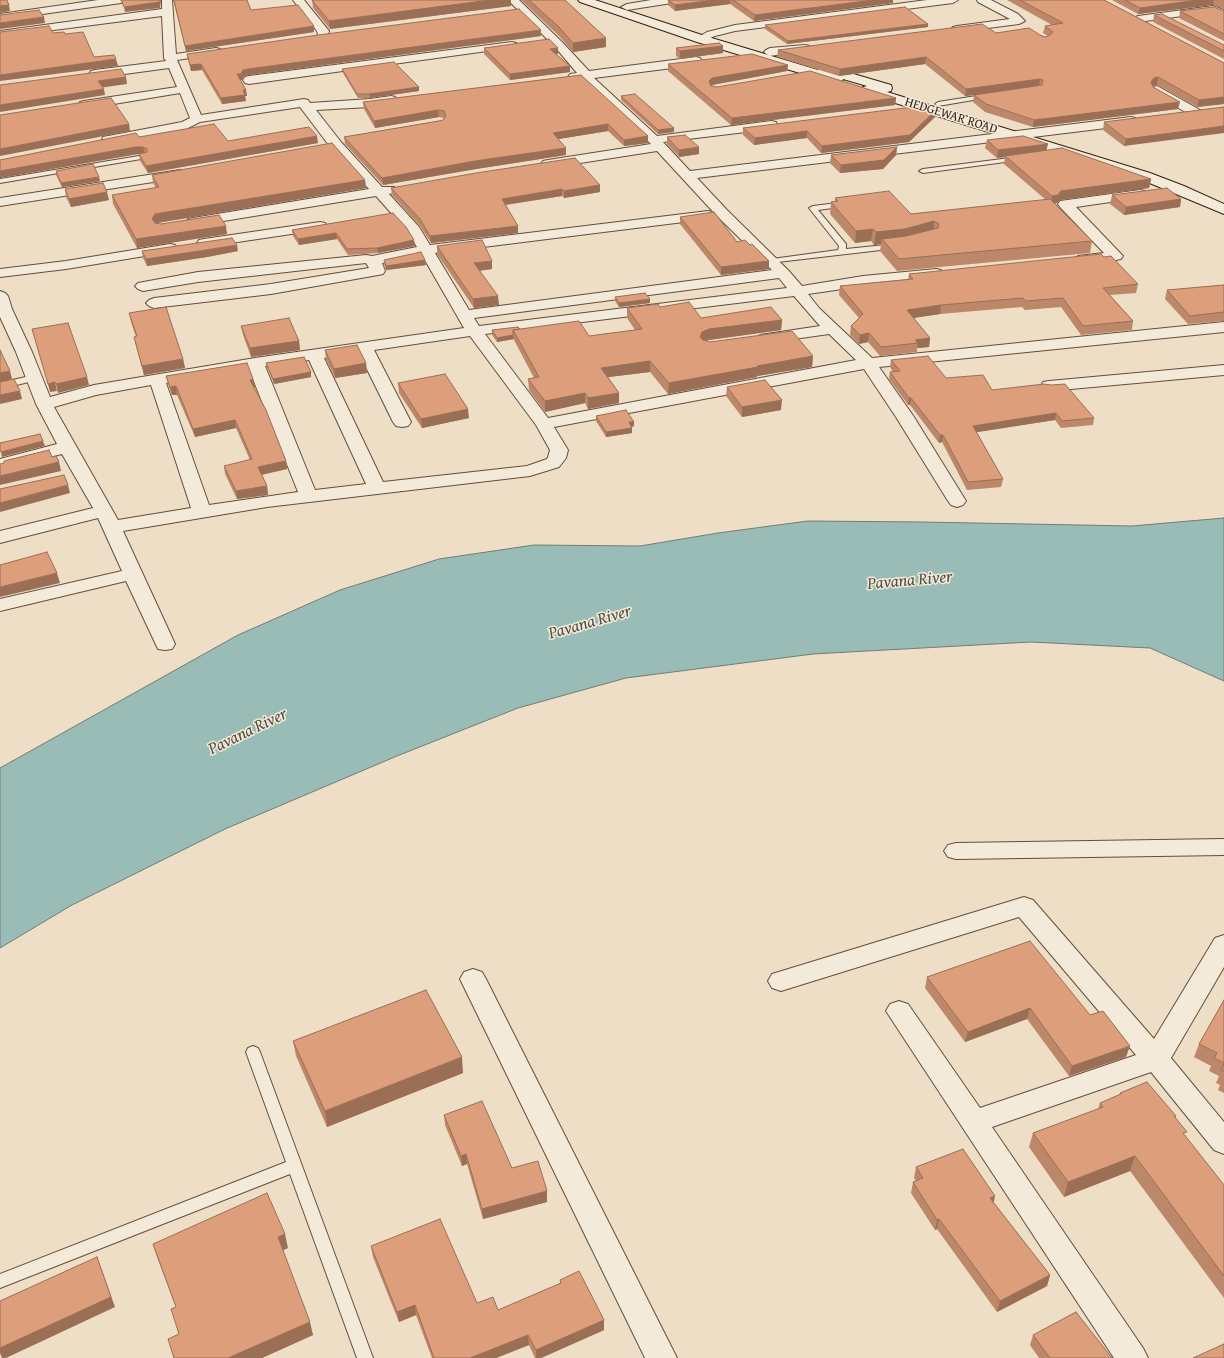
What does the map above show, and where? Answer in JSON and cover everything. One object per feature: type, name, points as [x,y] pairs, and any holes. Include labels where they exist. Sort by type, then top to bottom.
[{"type":"main road","name":"HEDGEWAR ROAD","points":[[584,0],[706,37],[770,52],[1156,170],[1224,198]]},
{"type":"main road","name":"HEDGEWAR ROAD","points":[[607,0],[752,55],[1145,176],[1179,188],[1224,210]]},
{"type":"street","points":[[0,17],[121,0]]},
{"type":"street","points":[[167,0],[172,61],[197,119]]},
{"type":"street","points":[[298,0],[327,35],[312,37]]},
{"type":"street","points":[[627,7],[672,0]]},
{"type":"street","points":[[706,37],[725,30],[751,26],[953,0]]},
{"type":"street","points":[[943,30],[1021,24],[1018,18],[982,0]]},
{"type":"street","points":[[1173,3],[1191,12]]},
{"type":"street","points":[[515,7],[549,43],[657,143],[722,213],[772,261],[814,311],[868,363],[906,416],[957,501]]},
{"type":"street","points":[[1138,19],[1213,9],[1224,14]]},
{"type":"street","points":[[0,34],[135,15],[168,12]]},
{"type":"street","points":[[1126,13],[1151,26]]},
{"type":"street","points":[[1164,16],[1184,26]]},
{"type":"street","points":[[770,52],[817,46]]},
{"type":"street","points":[[249,80],[523,47],[401,69]]},
{"type":"street","points":[[82,75],[172,61],[224,50]]},
{"type":"street","points":[[722,58],[752,55]]},
{"type":"street","points":[[562,78],[706,60]]},
{"type":"street","points":[[789,76],[811,73]]},
{"type":"street","points":[[74,106],[184,89]]},
{"type":"street","points":[[1157,90],[1201,112],[1173,116]]},
{"type":"street","points":[[306,107],[370,103],[401,99]]},
{"type":"street","points":[[0,537],[108,519],[202,512],[267,502],[542,468],[553,463],[557,458],[559,450],[544,424],[474,331],[414,230],[390,214],[378,192],[334,143],[304,103],[197,119],[186,125],[93,144]]},
{"type":"street","points":[[891,111],[922,107]]},
{"type":"street","points":[[687,175],[1141,119]]},
{"type":"street","points":[[537,165],[657,143],[781,124]]},
{"type":"street","points":[[0,202],[190,172]]},
{"type":"street","points":[[178,225],[401,188]]},
{"type":"street","points":[[1069,261],[1116,256],[1065,204],[1179,188]]},
{"type":"street","points":[[143,286],[198,277],[366,259],[372,260],[426,250],[722,213]]},
{"type":"street","points":[[0,273],[66,265],[187,245],[333,224]]},
{"type":"street","points":[[154,303],[271,289],[378,271],[372,260]]},
{"type":"street","points":[[44,404],[94,390],[255,363],[364,347],[474,331],[798,291],[863,281],[950,272]]},
{"type":"street","points":[[464,315],[783,273]]},
{"type":"street","points":[[1,305],[44,404],[68,447],[74,475],[108,519],[165,644]]},
{"type":"street","points":[[544,424],[868,363],[1224,327]]},
{"type":"street","points":[[747,340],[833,329]]},
{"type":"street","points":[[364,347],[402,422]]},
{"type":"street","points":[[315,355],[377,489]]},
{"type":"street","points":[[255,363],[309,497]]},
{"type":"street","points":[[1049,386],[1224,370]]},
{"type":"street","points":[[157,380],[202,512]]},
{"type":"street","points":[[0,464],[68,447]]},
{"type":"street","points":[[0,606],[132,574]]},
{"type":"street","points":[[956,851],[1224,847]]},
{"type":"street","points":[[781,981],[1024,906],[1156,1059],[1224,1142]]},
{"type":"street","points":[[974,1122],[1156,1059],[1224,945]]},
{"type":"street","points":[[474,979],[661,1358]]},
{"type":"street","points":[[899,1010],[1132,1358]]},
{"type":"lane","points":[[938,104],[996,95]]},
{"type":"lane","points":[[1047,155],[1071,152]]},
{"type":"lane","points":[[0,181],[145,158]]},
{"type":"lane","points":[[923,171],[1024,158]]},
{"type":"lane","points":[[842,252],[843,246],[813,208],[851,204]]},
{"type":"lane","points":[[772,261],[904,245]]},
{"type":"lane","points":[[0,386],[34,378]]},
{"type":"lane","points":[[253,1052],[295,1165],[362,1357]]},
{"type":"lane","points":[[0,1281],[295,1165]]},
{"type":"water","name":"Pavana River","points":[[1224,518],[1224,681],[1150,648],[1031,642],[813,654],[626,678],[518,708],[397,756],[225,829],[72,905],[0,948],[0,768],[238,635],[340,590],[439,559],[534,545],[640,546],[718,533],[808,521],[1132,526]]},
{"type":"building","points":[[0,0],[7,0],[9,5],[0,6]]},
{"type":"building","points":[[121,0],[160,0],[160,2],[124,7]]},
{"type":"building","points":[[174,0],[247,0],[251,10],[298,5],[314,26],[185,46]]},
{"type":"building","points":[[312,0],[490,0],[329,21]]},
{"type":"building","points":[[529,0],[565,0],[606,38],[573,43],[559,27]]},
{"type":"building","points":[[668,0],[715,0],[675,5]]},
{"type":"building","points":[[733,0],[874,0],[755,15]]},
{"type":"building","points":[[1020,0],[1104,0],[1224,63],[1224,97],[1199,100],[1158,77],[1154,78],[1151,82],[1153,87],[1180,102],[1034,120],[986,104],[974,95],[1042,85],[1043,80],[1040,79],[966,89],[926,57],[840,69],[778,50],[982,24],[996,33],[1029,28],[1045,37],[1053,32],[1045,26],[1063,23]]},
{"type":"building","points":[[1125,0],[1198,0],[1140,8]]},
{"type":"building","points":[[905,7],[928,24],[788,41],[765,25]]},
{"type":"building","points":[[1213,7],[1224,11],[1224,34],[1180,11]]},
{"type":"building","points":[[519,9],[541,30],[243,70],[241,74],[237,74],[246,90],[243,90],[245,95],[221,98],[201,64],[190,65],[187,54],[318,35]]},
{"type":"building","points":[[39,10],[44,17],[0,23],[0,15]]},
{"type":"building","points":[[1162,14],[1224,45],[1224,51],[1154,15]]},
{"type":"building","points":[[49,26],[53,33],[64,32],[65,34],[83,32],[94,57],[114,55],[116,59],[0,75],[0,32]]},
{"type":"building","points":[[549,39],[558,48],[550,49],[570,66],[510,74],[484,48]]},
{"type":"building","points":[[719,43],[723,46],[680,51],[676,48]]},
{"type":"building","points":[[752,54],[788,65],[712,78],[709,81],[711,86],[717,87],[810,71],[896,98],[732,118],[668,64]]},
{"type":"building","points":[[394,62],[419,87],[369,94],[357,94],[342,69]]},
{"type":"building","points":[[121,69],[126,77],[98,81],[104,89],[0,105],[0,85]]},
{"type":"building","points":[[581,75],[648,136],[624,140],[608,124],[553,133],[566,148],[475,161],[382,178],[344,137],[439,121],[443,120],[446,116],[444,111],[438,110],[374,121],[363,102]]},
{"type":"building","points":[[635,94],[674,128],[658,130],[621,96]]},
{"type":"building","points":[[111,98],[129,124],[0,149],[0,115]]},
{"type":"building","points":[[921,106],[936,110],[910,135],[822,146],[807,131],[755,138],[743,128]]},
{"type":"building","points":[[1224,107],[1224,126],[1126,139],[1104,122]]},
{"type":"building","points":[[214,124],[228,141],[309,127],[317,136],[146,166],[139,154],[147,152],[147,149],[143,147],[136,147],[0,171],[0,160],[136,133],[139,137]]},
{"type":"building","points":[[685,135],[699,147],[679,150],[667,137]]},
{"type":"building","points":[[1023,136],[1048,144],[998,150],[987,140]]},
{"type":"building","points":[[332,143],[365,180],[155,214],[152,219],[155,223],[161,224],[219,215],[226,226],[136,239],[112,195],[159,187],[152,175]]},
{"type":"building","points":[[897,147],[884,160],[841,165],[831,155]]},
{"type":"building","points":[[1062,148],[1151,179],[1061,191],[1058,195],[1052,196],[1005,156]]},
{"type":"building","points":[[575,158],[600,185],[564,191],[562,189],[502,199],[518,226],[430,236],[420,219],[391,188],[476,173]]},
{"type":"building","points":[[93,164],[99,177],[61,183],[56,171]]},
{"type":"building","points":[[103,183],[107,192],[69,199],[65,189]]},
{"type":"building","points":[[1167,188],[1181,199],[1126,207],[1112,195]]},
{"type":"building","points":[[889,191],[911,214],[1050,199],[1092,241],[899,259],[882,239],[906,236],[938,228],[939,224],[934,221],[905,229],[876,232],[873,229],[856,231],[831,202],[838,201],[835,198]]},
{"type":"building","points":[[714,212],[737,242],[745,240],[750,245],[752,244],[769,261],[721,267],[680,217]]},
{"type":"building","points":[[393,213],[406,227],[414,240],[377,248],[347,249],[336,233],[298,239],[292,230]]},
{"type":"building","points":[[232,238],[237,245],[146,259],[142,251]]},
{"type":"building","points":[[482,240],[492,261],[474,263],[498,296],[473,299],[437,246]]},
{"type":"building","points":[[421,252],[425,260],[386,266],[384,260]]},
{"type":"building","points":[[1101,254],[1104,257],[1111,256],[1138,284],[1103,288],[1133,321],[1083,326],[1063,298],[1026,301],[1023,298],[941,305],[907,310],[930,338],[915,340],[918,343],[881,347],[869,333],[860,335],[851,326],[863,314],[840,286],[913,279],[909,274]]},
{"type":"building","points":[[1224,285],[1224,312],[1190,316],[1167,290]]},
{"type":"building","points":[[645,293],[650,299],[619,303],[615,297]]},
{"type":"building","points":[[689,302],[701,318],[771,307],[782,320],[709,329],[702,332],[700,337],[703,340],[710,342],[792,331],[813,356],[669,383],[650,361],[601,368],[619,393],[588,398],[585,393],[545,401],[528,379],[539,377],[513,330],[579,321],[589,336],[642,329],[627,308],[658,304],[660,307]]},
{"type":"building","points":[[166,307],[183,359],[142,366],[134,337],[137,336],[129,313]]},
{"type":"building","points":[[289,318],[299,341],[250,348],[241,326]]},
{"type":"building","points":[[68,323],[87,377],[56,384],[55,382],[48,384],[32,329]]},
{"type":"building","points":[[518,327],[520,329],[513,330],[513,335],[497,338],[492,330]]},
{"type":"building","points":[[357,345],[366,363],[334,369],[325,350]]},
{"type":"building","points":[[0,350],[10,371],[0,373]]},
{"type":"building","points":[[928,356],[946,378],[983,375],[992,390],[1044,384],[1065,384],[1094,418],[1062,421],[1056,413],[973,426],[1003,479],[968,482],[943,435],[940,435],[911,398],[909,398],[890,372],[900,371],[891,360]]},
{"type":"building","points":[[304,357],[311,372],[273,379],[266,363]]},
{"type":"building","points":[[247,363],[253,379],[250,380],[266,410],[286,461],[258,467],[267,486],[236,491],[224,466],[252,459],[235,420],[193,429],[176,386],[170,387],[166,376]]},
{"type":"building","points":[[445,374],[468,409],[421,419],[398,383]]},
{"type":"building","points":[[14,379],[20,391],[0,395],[0,382]]},
{"type":"building","points":[[765,380],[782,400],[742,407],[727,387]]},
{"type":"building","points":[[626,410],[634,422],[629,422],[632,428],[606,432],[596,416]]},
{"type":"building","points":[[40,434],[43,441],[1,452],[0,443]]},
{"type":"building","points":[[49,450],[52,457],[56,456],[59,462],[0,476],[0,464],[4,463],[4,461]]},
{"type":"building","points":[[64,475],[68,485],[0,503],[0,489]]},
{"type":"building","points":[[47,552],[57,573],[0,587],[0,565]]},
{"type":"building","points":[[1030,941],[1090,1015],[1103,1011],[1130,1046],[1072,1066],[1030,1008],[968,1032],[927,977]]},
{"type":"building","points":[[426,990],[462,1057],[325,1111],[293,1041]]},
{"type":"building","points":[[1224,1000],[1224,1063],[1214,1058],[1217,1053],[1199,1044]]},
{"type":"building","points":[[1224,1064],[1224,1071],[1221,1070]]},
{"type":"building","points":[[1147,1082],[1176,1116],[1174,1116],[1187,1132],[1183,1133],[1224,1185],[1224,1276],[1135,1156],[1068,1182],[1033,1133],[1103,1107],[1100,1103]]},
{"type":"building","points":[[482,1101],[512,1168],[538,1161],[547,1191],[482,1209],[466,1154],[461,1156],[444,1115]]},
{"type":"building","points":[[963,1149],[995,1196],[990,1198],[1050,1275],[1000,1301],[939,1219],[937,1220],[913,1182],[923,1178],[916,1167]]},
{"type":"building","points":[[267,1193],[285,1234],[278,1237],[310,1322],[228,1358],[174,1358],[168,1339],[179,1334],[171,1309],[176,1307],[153,1244]]},
{"type":"building","points":[[440,1219],[477,1303],[493,1297],[498,1310],[561,1283],[560,1280],[579,1271],[604,1320],[536,1350],[528,1335],[470,1358],[434,1358],[415,1305],[397,1312],[371,1246]]},
{"type":"building","points":[[97,1257],[111,1297],[0,1348],[0,1301]]},
{"type":"building","points":[[1076,1312],[1112,1358],[1050,1358],[1033,1335]]},
{"type":"building","points":[[1224,1344],[1224,1358],[1193,1358]]}]
